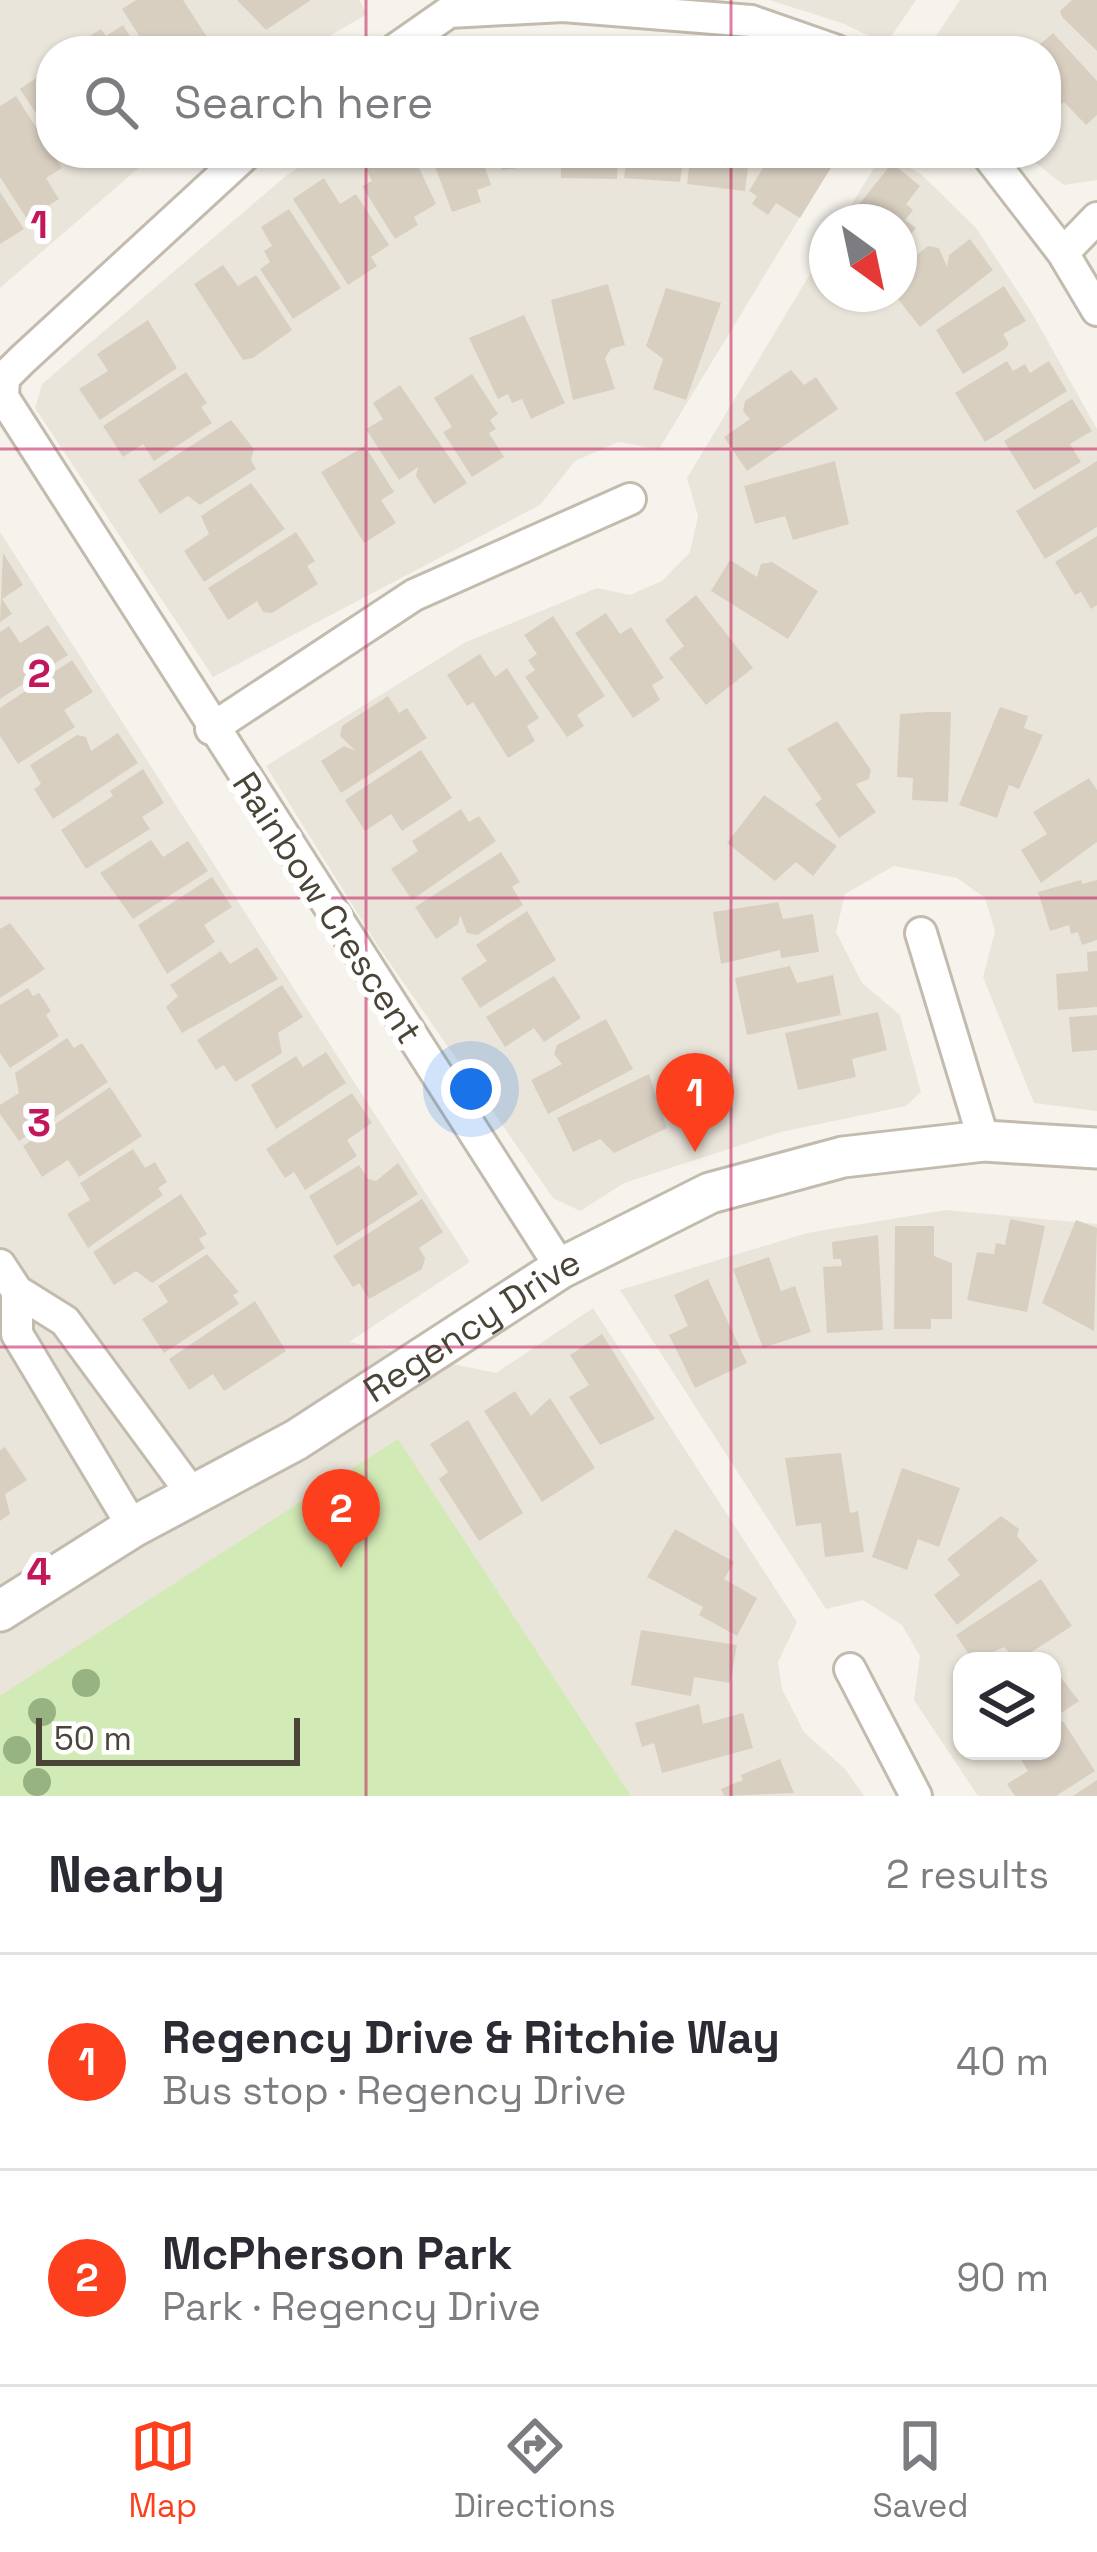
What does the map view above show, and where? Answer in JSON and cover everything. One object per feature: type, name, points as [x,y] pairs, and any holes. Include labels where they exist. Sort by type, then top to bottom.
[{"type":"street","points":[[410,36],[445,6],[563,6],[752,21],[794,36]]},
{"type":"street","name":"Rainbow Crescent","points":[[231,168],[4,378],[11,416],[561,1268]]},
{"type":"street","points":[[998,168],[1063,253],[1097,310]]},
{"type":"street","points":[[1063,253],[1097,218]]},
{"type":"street","points":[[211,729],[414,595],[630,499]]},
{"type":"street","points":[[921,933],[984,1141]]},
{"type":"street","name":"Regency Drive","points":[[0,1611],[134,1527],[296,1440],[561,1268],[710,1193],[843,1157],[984,1141],[1097,1148]]},
{"type":"street","points":[[8,1278],[65,1322],[193,1495]]},
{"type":"street","points":[[8,1278],[17,1334],[134,1527]]},
{"type":"street","points":[[850,1670],[916,1796]]},
{"type":"shaded area","points":[[0,0],[359,0],[367,14],[330,36],[36,36],[36,168],[139,168],[0,288]]},
{"type":"shaded area","points":[[769,0],[916,0],[891,36],[869,36]]},
{"type":"shaded area","points":[[960,0],[1097,0],[1097,180],[1064,185],[1042,168],[1061,168],[1061,36],[936,36]]},
{"type":"shaded area","points":[[298,168],[830,168],[659,449],[618,442],[575,461],[540,505],[213,677],[35,408],[42,384]]},
{"type":"shaded area","points":[[874,168],[910,168],[921,174],[976,228],[1032,313],[1097,429],[1097,1111],[1034,1103],[983,977],[995,931],[985,898],[957,878],[894,866],[845,894],[836,932],[862,983],[900,1015],[921,1092],[906,1106],[781,1132],[624,1183],[580,1211],[553,1198],[378,946],[266,766],[466,642],[597,588],[630,595],[662,581],[690,552],[698,516],[687,478],[809,276],[809,312],[917,312],[917,204],[852,204]]},
{"type":"shaded area","points":[[0,532],[470,1262],[349,1342],[496,1373],[593,1308],[797,1622],[778,1662],[782,1689],[804,1732],[845,1769],[864,1796],[0,1796]]},
{"type":"shaded area","points":[[946,1210],[1097,1224],[1097,1796],[978,1796],[954,1760],[1061,1760],[1061,1652],[953,1652],[953,1758],[914,1700],[920,1656],[902,1625],[863,1600],[826,1609],[620,1290],[807,1233]]},
{"type":"green space","points":[[398,1439],[631,1796],[0,1796],[0,1696]]},
{"type":"building","points":[[136,0],[183,0],[206,36],[139,36],[122,9]]},
{"type":"building","points":[[237,0],[311,0],[266,30]]},
{"type":"building","points":[[1072,0],[1097,0],[1097,51],[1062,17],[1060,11]]},
{"type":"building","points":[[123,25],[130,36],[106,36]]},
{"type":"building","points":[[1061,42],[1097,81],[1097,115],[1086,125],[1064,102],[1061,105]]},
{"type":"building","points":[[36,78],[36,113],[20,89]]},
{"type":"building","points":[[16,96],[36,127],[36,168],[62,168],[46,178],[59,199],[27,219],[0,177],[0,106]]},
{"type":"building","points":[[419,168],[436,204],[414,217],[418,225],[395,239],[362,186],[372,181],[366,170]]},
{"type":"building","points":[[436,168],[485,168],[491,185],[477,190],[481,202],[452,212]]},
{"type":"building","points":[[561,168],[617,168],[617,179],[561,178]]},
{"type":"building","points":[[625,168],[682,168],[680,182],[624,178]]},
{"type":"building","points":[[689,168],[748,168],[745,191],[687,184]]},
{"type":"building","points":[[763,168],[831,168],[800,218],[776,203],[768,215],[752,204],[757,196],[749,191]]},
{"type":"building","points":[[888,168],[898,168],[920,186],[906,204],[859,204]]},
{"type":"building","points":[[324,178],[340,204],[356,194],[389,245],[371,257],[377,266],[348,285],[293,199]]},
{"type":"building","points":[[0,192],[24,229],[0,244]]},
{"type":"building","points":[[289,209],[341,288],[293,319],[260,269],[270,262],[264,251],[272,246],[261,227]]},
{"type":"building","points":[[970,239],[993,270],[920,327],[908,312],[917,312],[917,255],[928,246],[939,248],[947,267],[949,255]]},
{"type":"building","points":[[223,265],[238,286],[256,275],[292,330],[253,358],[243,360],[194,284]]},
{"type":"building","points":[[608,284],[625,345],[611,349],[605,358],[615,389],[573,400],[551,300]]},
{"type":"building","points":[[1004,286],[1026,321],[1003,334],[1009,344],[1005,349],[963,374],[936,330]]},
{"type":"building","points":[[666,288],[721,303],[686,400],[653,389],[663,359],[646,346]]},
{"type":"building","points":[[524,315],[565,403],[531,419],[522,399],[512,403],[508,394],[498,399],[469,338]]},
{"type":"building","points":[[148,320],[177,368],[100,420],[79,389],[108,371],[97,354]]},
{"type":"building","points":[[1007,361],[1013,371],[1025,364],[1030,373],[1049,361],[1067,391],[985,442],[955,393]]},
{"type":"building","points":[[791,370],[804,385],[816,377],[838,409],[747,471],[724,437],[750,419],[743,411],[745,401]]},
{"type":"building","points":[[186,372],[207,403],[201,407],[212,423],[154,461],[143,444],[123,457],[103,426]]},
{"type":"building","points":[[472,374],[498,414],[490,420],[496,429],[489,433],[504,457],[472,477],[443,432],[452,427],[434,398]]},
{"type":"building","points":[[400,385],[467,483],[434,504],[416,476],[418,467],[399,480],[366,429],[383,419],[373,403]]},
{"type":"building","points":[[1072,399],[1092,431],[1070,444],[1081,462],[1034,490],[1004,441]]},
{"type":"building","points":[[231,420],[254,449],[251,460],[256,469],[200,505],[188,496],[160,514],[138,480]]},
{"type":"building","points":[[365,446],[394,492],[381,500],[396,523],[364,543],[321,472]]},
{"type":"building","points":[[835,461],[849,524],[793,540],[785,516],[755,524],[744,486]]},
{"type":"building","points":[[1097,461],[1097,527],[1045,559],[1016,511]]},
{"type":"building","points":[[251,483],[285,529],[204,582],[184,551],[209,534],[201,516]]},
{"type":"building","points":[[296,532],[315,561],[307,566],[318,584],[272,613],[263,612],[257,601],[228,620],[208,588]]},
{"type":"building","points":[[1097,536],[1097,605],[1091,609],[1081,592],[1075,595],[1055,562]]},
{"type":"building","points":[[3,553],[23,585],[2,599],[12,614],[0,622]]},
{"type":"building","points":[[730,560],[757,577],[761,564],[772,562],[818,591],[788,639],[711,591]]},
{"type":"building","points":[[696,595],[753,668],[706,705],[669,658],[684,646],[665,620]]},
{"type":"building","points":[[606,613],[620,634],[631,627],[664,678],[652,685],[660,700],[633,718],[575,633]]},
{"type":"building","points":[[553,616],[605,696],[577,715],[584,726],[567,737],[525,677],[535,670],[528,660],[537,654],[524,635]]},
{"type":"building","points":[[48,625],[68,655],[0,699],[0,632],[9,626],[20,643]]},
{"type":"building","points":[[480,654],[495,677],[507,668],[539,718],[527,726],[535,741],[508,758],[473,702],[467,706],[447,675]]},
{"type":"building","points":[[72,660],[93,692],[64,710],[75,727],[18,764],[0,736],[0,708]]},
{"type":"building","points":[[388,696],[399,713],[407,708],[427,738],[341,793],[321,761],[344,746],[356,751],[340,736],[342,726]]},
{"type":"building","points":[[1000,707],[1028,716],[1024,728],[1043,735],[1019,789],[1009,785],[997,818],[959,805]]},
{"type":"building","points":[[951,712],[948,802],[912,800],[913,778],[897,777],[900,714]]},
{"type":"building","points":[[837,721],[871,770],[869,779],[856,784],[876,812],[839,838],[815,804],[822,799],[787,749]]},
{"type":"building","points":[[118,733],[138,763],[53,819],[34,789],[41,784],[30,765],[77,735],[86,737],[91,751]]},
{"type":"building","points":[[421,750],[452,798],[402,831],[391,814],[365,831],[345,800]]},
{"type":"building","points":[[143,769],[164,803],[142,817],[150,829],[86,869],[61,830],[113,796],[110,791]]},
{"type":"building","points":[[1089,778],[1097,790],[1097,842],[1041,883],[1021,850],[1047,834],[1033,812]]},
{"type":"building","points":[[764,795],[837,846],[813,876],[796,862],[775,881],[727,843]]},
{"type":"building","points":[[461,809],[469,822],[479,816],[496,841],[412,900],[391,869],[418,851],[412,841]]},
{"type":"building","points":[[151,840],[163,857],[188,841],[208,871],[133,919],[100,873]]},
{"type":"building","points":[[501,852],[520,882],[512,887],[523,905],[477,935],[467,933],[460,915],[458,924],[436,939],[415,907]]},
{"type":"building","points":[[212,877],[232,907],[204,925],[215,942],[167,974],[138,925]]},
{"type":"building","points":[[1081,880],[1082,884],[1097,880],[1097,940],[1082,945],[1078,932],[1071,934],[1069,925],[1050,931],[1038,892]]},
{"type":"building","points":[[778,902],[783,919],[813,914],[819,952],[781,958],[780,950],[721,964],[713,912]]},
{"type":"building","points":[[527,911],[556,960],[480,1008],[461,978],[487,961],[476,945]]},
{"type":"building","points":[[10,923],[45,969],[0,998],[0,929]]},
{"type":"building","points":[[257,947],[278,979],[182,1033],[166,1007],[178,996],[170,985],[221,951],[230,964]]},
{"type":"building","points":[[1097,951],[1097,1007],[1058,1010],[1056,974],[1088,971],[1087,952]]},
{"type":"building","points":[[790,966],[797,983],[833,975],[841,1015],[747,1035],[735,978]]},
{"type":"building","points":[[554,976],[581,1018],[544,1042],[534,1028],[505,1047],[486,1017]]},
{"type":"building","points":[[282,985],[303,1017],[278,1033],[282,1053],[235,1082],[224,1065],[216,1070],[197,1040]]},
{"type":"building","points":[[28,988],[33,996],[39,993],[51,1011],[46,1015],[59,1036],[10,1068],[0,1053],[0,1005]]},
{"type":"building","points":[[878,1012],[887,1050],[852,1059],[856,1077],[798,1090],[785,1033]]},
{"type":"building","points":[[1097,1015],[1097,1050],[1072,1052],[1069,1017]]},
{"type":"building","points":[[606,1019],[633,1069],[548,1114],[531,1080],[562,1064],[554,1054],[557,1045]]},
{"type":"building","points":[[67,1038],[74,1048],[82,1043],[108,1082],[19,1141],[0,1114],[0,1105],[19,1093],[15,1073]]},
{"type":"building","points":[[326,1052],[346,1083],[276,1129],[251,1085],[296,1056],[303,1067]]},
{"type":"building","points":[[649,1074],[667,1128],[614,1153],[600,1139],[573,1152],[557,1118]]},
{"type":"building","points":[[110,1087],[142,1136],[79,1177],[68,1160],[42,1177],[23,1146]]},
{"type":"building","points":[[352,1093],[372,1123],[347,1140],[357,1156],[305,1190],[294,1172],[285,1178],[266,1149]]},
{"type":"building","points":[[133,1149],[145,1168],[155,1162],[167,1182],[158,1188],[163,1195],[88,1248],[67,1214],[90,1200],[80,1183]]},
{"type":"building","points":[[398,1163],[418,1194],[337,1246],[309,1196],[359,1165],[368,1179],[376,1181]]},
{"type":"building","points":[[181,1194],[207,1234],[199,1239],[205,1248],[152,1283],[136,1271],[114,1285],[93,1252]]},
{"type":"building","points":[[422,1199],[443,1232],[419,1248],[425,1258],[422,1269],[369,1299],[359,1283],[353,1287],[333,1256]]},
{"type":"building","points":[[1010,1219],[1045,1226],[1027,1312],[967,1300],[977,1252],[994,1254],[996,1243],[1005,1245]]},
{"type":"building","points":[[1076,1220],[1097,1228],[1094,1331],[1042,1303]]},
{"type":"building","points":[[895,1226],[934,1226],[934,1256],[952,1263],[952,1319],[931,1319],[931,1329],[894,1329]]},
{"type":"building","points":[[878,1235],[883,1330],[827,1333],[823,1267],[842,1266],[841,1259],[833,1259],[832,1242]]},
{"type":"building","points":[[207,1254],[239,1292],[233,1295],[239,1304],[164,1353],[142,1319],[168,1302],[158,1286]]},
{"type":"building","points":[[769,1257],[781,1291],[795,1286],[811,1332],[763,1348],[733,1269]]},
{"type":"building","points":[[708,1279],[747,1363],[695,1388],[669,1335],[688,1326],[674,1295]]},
{"type":"building","points":[[255,1301],[286,1351],[224,1391],[213,1374],[189,1390],[169,1359]]},
{"type":"building","points":[[602,1334],[655,1419],[600,1445],[569,1397],[589,1385],[570,1355]]},
{"type":"building","points":[[515,1391],[531,1416],[550,1398],[595,1468],[542,1502],[484,1411]]},
{"type":"building","points":[[468,1420],[523,1513],[479,1541],[439,1479],[448,1472],[430,1444]]},
{"type":"building","points":[[5,1447],[27,1480],[5,1494],[10,1514],[0,1521],[0,1450]]},
{"type":"building","points":[[841,1453],[850,1513],[858,1511],[864,1552],[825,1557],[821,1523],[796,1526],[785,1458]]},
{"type":"building","points":[[902,1468],[960,1488],[939,1547],[918,1539],[907,1570],[872,1557]]},
{"type":"building","points":[[1001,1516],[1019,1529],[1017,1536],[1038,1561],[957,1625],[934,1595],[960,1575],[947,1559]]},
{"type":"building","points":[[675,1529],[734,1562],[724,1579],[757,1598],[737,1636],[699,1615],[703,1607],[647,1577]]},
{"type":"building","points":[[1041,1579],[1072,1626],[1031,1652],[1009,1652],[1004,1647],[967,1652],[956,1635]]},
{"type":"building","points":[[641,1630],[737,1645],[730,1683],[694,1677],[691,1696],[631,1685]]},
{"type":"building","points":[[1061,1678],[1079,1701],[1061,1713]]},
{"type":"building","points":[[699,1704],[703,1724],[743,1713],[753,1748],[662,1773],[654,1743],[642,1747],[635,1723]]},
{"type":"building","points":[[1061,1722],[1095,1771],[1056,1796],[1015,1796],[1007,1784],[1028,1771],[1021,1760],[1061,1760]]},
{"type":"building","points":[[780,1759],[794,1793],[724,1796],[721,1789],[743,1780],[741,1775]]},
{"type":"building","points":[[1097,1780],[1097,1796],[1073,1796]]},
{"type":"place","name":"Regency Drive & Ritchie Way","points":[[695,1152]]},
{"type":"place","name":"McPherson Park","points":[[341,1568]]}]
